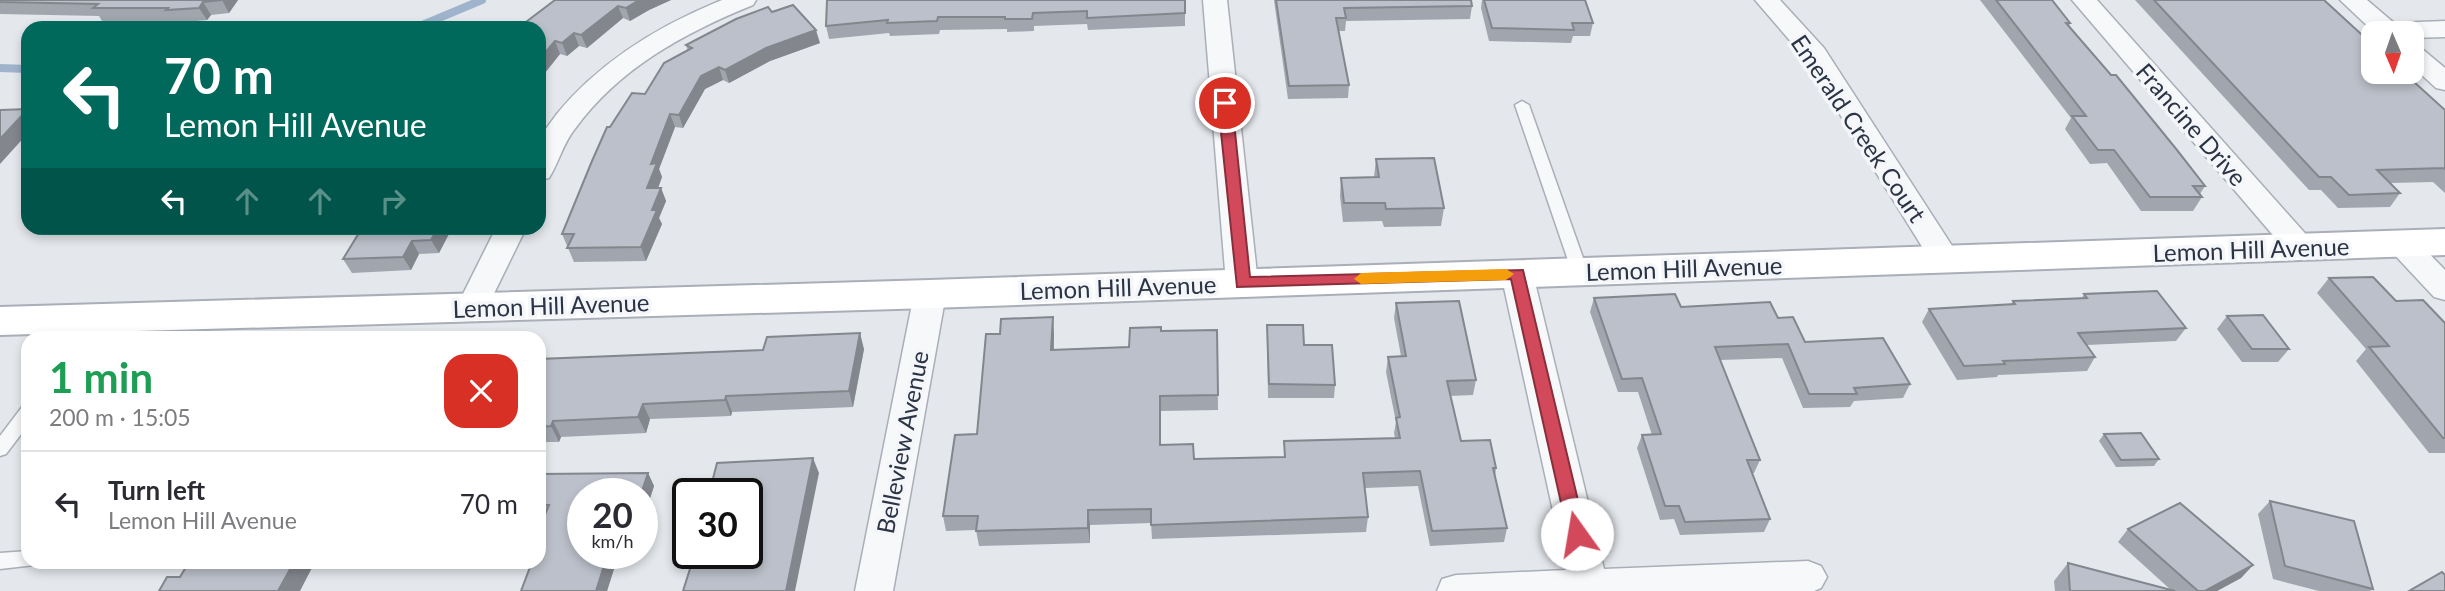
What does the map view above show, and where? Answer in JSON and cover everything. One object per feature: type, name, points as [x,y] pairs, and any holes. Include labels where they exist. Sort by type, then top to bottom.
[{"type":"street","points":[[546,157],[559,130],[578,104],[605,77],[641,50],[673,31],[744,0]]},
{"type":"street","points":[[1215,0],[1242,283]]},
{"type":"street","name":"Emerald Creek Court","points":[[1767,0],[1815,54],[1945,259]]},
{"type":"street","name":"Francine Drive","points":[[2084,0],[2300,247]]},
{"type":"street","points":[[2352,0],[2376,21]]},
{"type":"street","points":[[2424,30],[2445,29]]},
{"type":"street","points":[[2424,64],[2445,82]]},
{"type":"street","points":[[472,308],[508,235]]},
{"type":"street","name":"Lemon Hill Avenue","points":[[0,321],[93,327],[472,308],[2445,242]]},
{"type":"street","points":[[2402,244],[2445,289]]},
{"type":"street","points":[[1517,274],[1589,586]]},
{"type":"street","name":"Belleview Avenue","points":[[874,591],[930,294]]},
{"type":"street","points":[[1456,591],[1808,577]]},
{"type":"lane","points":[[1522,105],[1580,272]]},
{"type":"lane","points":[[0,449],[21,421]]},
{"type":"lane","points":[[0,561],[21,560]]},
{"type":"building","points":[[0,0],[222,0],[203,2],[199,8],[166,10],[168,8],[93,8],[98,4]]},
{"type":"building","points":[[555,0],[639,0],[626,8],[618,6],[581,35],[574,33],[562,43],[555,41],[546,52],[546,21],[527,21]]},
{"type":"building","points":[[827,0],[1185,0],[1185,13],[1087,18],[1087,11],[1033,13],[1032,19],[938,17],[937,21],[887,23],[888,20],[826,26]]},
{"type":"building","points":[[1276,0],[1471,0],[1472,6],[1344,8],[1346,18],[1336,18],[1349,85],[1289,86]]},
{"type":"building","points":[[1484,0],[1585,0],[1593,23],[1572,23],[1574,30],[1492,28]]},
{"type":"building","points":[[1996,0],[2052,0],[2070,23],[2066,23],[2111,75],[2116,75],[2205,186],[2193,186],[2202,197],[2150,197],[2114,150],[2098,150],[2072,116],[2086,116]]},
{"type":"building","points":[[2154,0],[2324,0],[2361,34],[2361,84],[2416,84],[2445,110],[2445,169],[2377,170],[2400,193],[2349,195],[2331,177],[2319,177]]},
{"type":"building","points":[[793,5],[816,30],[766,48],[725,70],[719,67],[701,76],[679,115],[670,114],[651,164],[657,163],[647,188],[661,188],[652,210],[657,210],[641,247],[567,248],[574,234],[562,234],[592,161],[607,127],[610,127],[632,93],[645,94],[664,63],[692,48],[686,45],[736,19],[768,7],[772,12]]},
{"type":"building","points":[[21,109],[21,116],[0,139],[0,110]]},
{"type":"building","points":[[1434,158],[1444,208],[1386,209],[1385,203],[1344,203],[1341,178],[1379,177],[1376,159]]},
{"type":"building","points":[[358,235],[434,235],[431,240],[412,241],[403,257],[343,259]]},
{"type":"building","points":[[2373,277],[2396,301],[2423,300],[2445,323],[2445,438],[2369,347],[2389,346],[2329,278]]},
{"type":"building","points":[[2157,291],[2186,328],[2078,333],[2095,357],[2003,361],[2005,364],[1964,366],[1929,309],[2015,304],[2013,301],[2087,298],[2084,294]]},
{"type":"building","points":[[1675,294],[1681,307],[1770,302],[1778,318],[1793,317],[1805,342],[1883,338],[1910,384],[1854,388],[1857,394],[1809,394],[1788,344],[1715,347],[1760,460],[1747,460],[1770,519],[1685,522],[1679,506],[1665,506],[1642,435],[1661,434],[1642,378],[1622,379],[1594,298]]},
{"type":"building","points":[[1459,301],[1476,380],[1447,381],[1461,441],[1490,440],[1496,468],[1493,468],[1507,528],[1432,531],[1420,471],[1363,473],[1368,517],[1151,525],[1151,509],[1088,510],[1088,528],[976,531],[978,516],[943,516],[955,435],[977,434],[986,334],[1000,334],[1001,319],[1053,317],[1051,350],[1129,347],[1130,328],[1161,327],[1161,331],[1217,330],[1218,395],[1160,396],[1160,445],[1193,444],[1194,459],[1285,457],[1284,441],[1400,438],[1396,418],[1400,417],[1388,357],[1406,356],[1396,303]]},
{"type":"building","points":[[2263,315],[2289,349],[2252,349],[2227,316]]},
{"type":"building","points":[[1267,325],[1303,325],[1304,345],[1332,345],[1335,385],[1269,384]]},
{"type":"building","points":[[860,333],[849,391],[726,396],[725,400],[643,404],[638,417],[553,421],[551,426],[546,426],[546,359],[763,350],[767,337]]},
{"type":"building","points":[[2141,433],[2159,459],[2121,460],[2104,434]]},
{"type":"building","points":[[813,458],[786,591],[683,591],[690,569],[763,569],[763,478],[713,478],[717,463]]},
{"type":"building","points":[[648,473],[646,478],[567,478],[567,569],[603,569],[596,591],[521,591],[529,569],[546,569],[546,512],[549,505],[546,505],[546,474]]},
{"type":"building","points":[[2270,501],[2354,521],[2373,589],[2285,566]]},
{"type":"building","points":[[2180,503],[2253,565],[2205,591],[2198,591],[2128,529]]},
{"type":"building","points":[[2068,563],[2175,591],[2070,591]]},
{"type":"building","points":[[185,569],[290,569],[278,591],[159,591],[167,577],[180,577]]},
{"type":"building","points":[[2442,572],[2445,575],[2445,591],[2409,591]]},
{"type":"waterway","points":[[432,21],[482,0]]},
{"type":"waterway","points":[[0,68],[21,69]]},
{"type":"slow traffic","points":[[1361,279],[1506,274]]},
{"type":"route","points":[[1225,103],[1242,283],[1517,274],[1577,534]]}]
